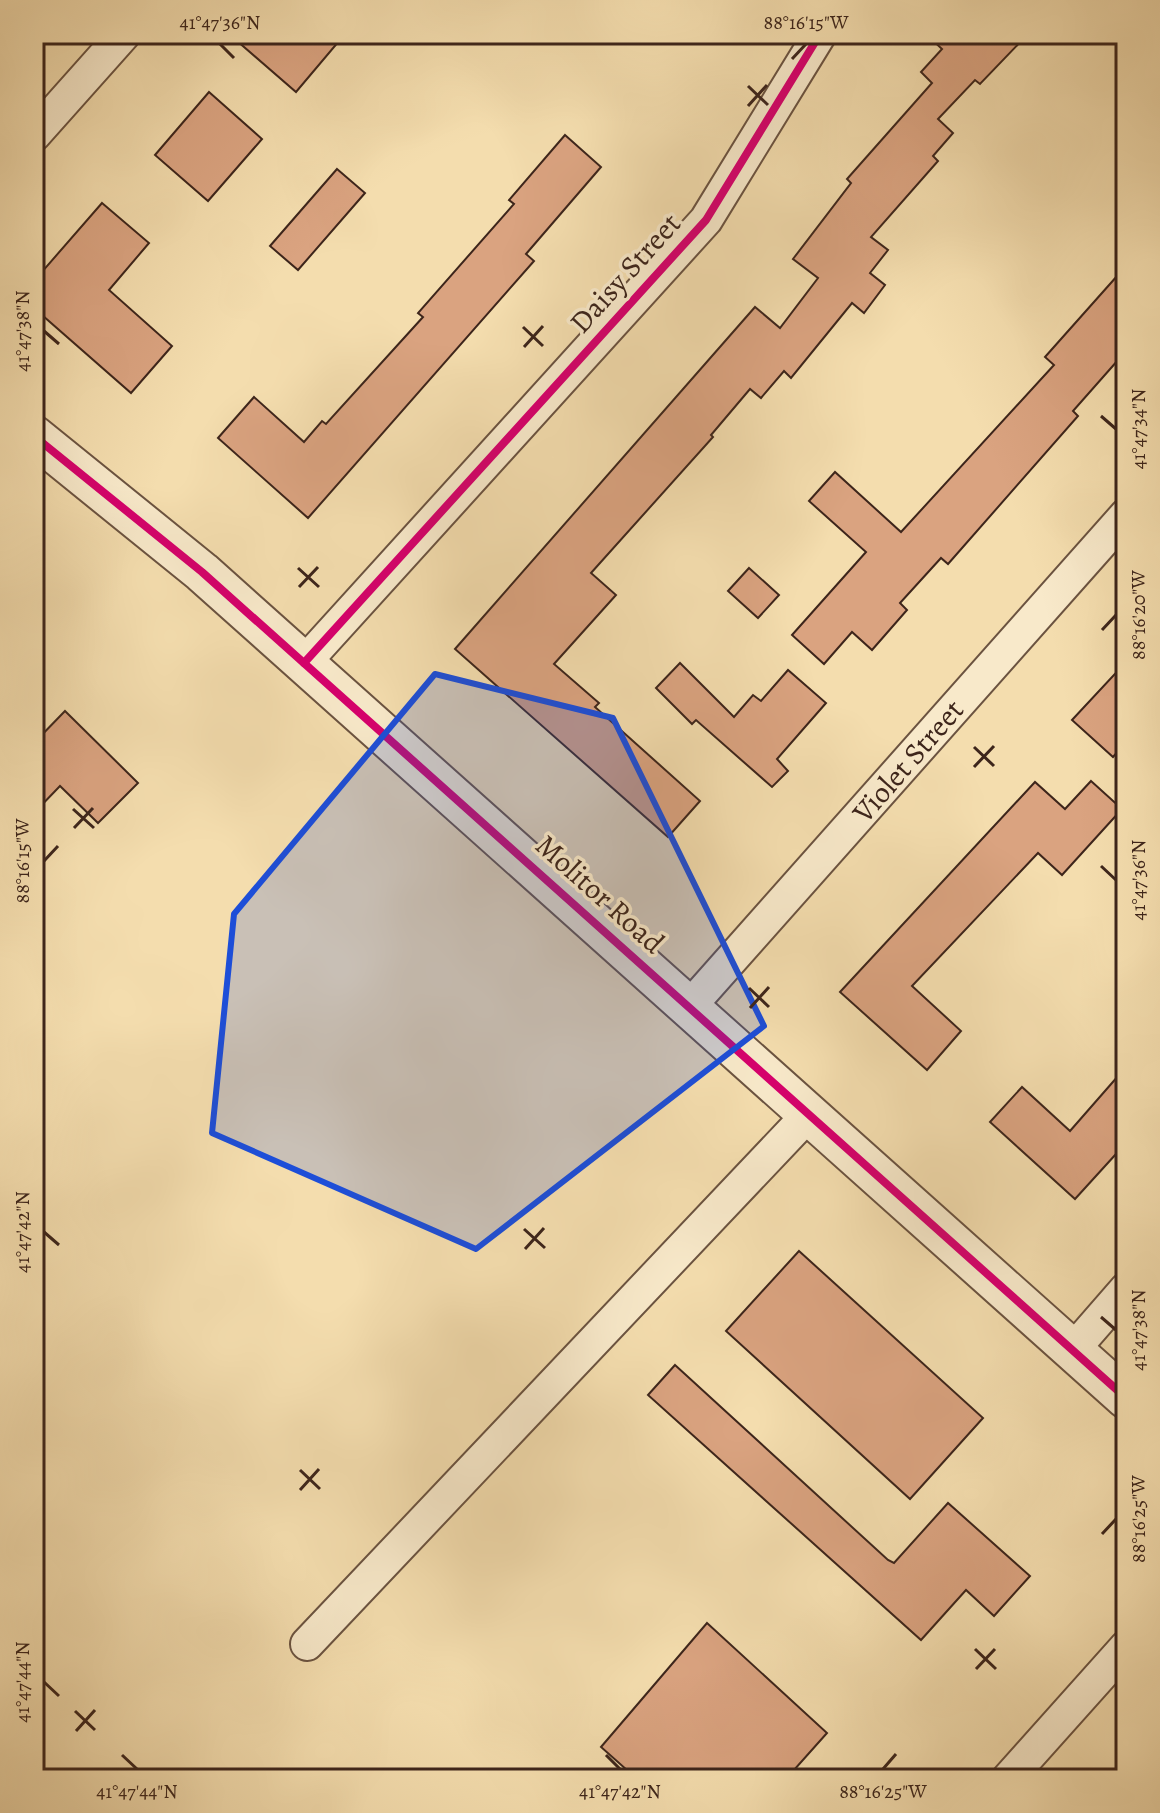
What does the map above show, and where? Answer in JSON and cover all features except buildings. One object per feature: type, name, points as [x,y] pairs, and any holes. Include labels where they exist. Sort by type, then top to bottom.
[{"type":"street","points":[[34,135],[124,34]]},
{"type":"street","name":"Daisy Street","points":[[304,663],[706,220],[820,34]]},
{"type":"street","name":"Molitor Road","points":[[34,436],[202,572],[1126,1398]]},
{"type":"street","name":"Violet Street","points":[[690,1006],[1126,515]]},
{"type":"street","points":[[307,1644],[809,1114]]},
{"type":"street","points":[[1072,1351],[1126,1289]]},
{"type":"street","points":[[1008,1779],[1126,1647]]},
{"type":"highlighted area","points":[[435,674],[613,718],[764,1026],[476,1249],[212,1133],[234,914]]},
{"type":"cycle path","points":[[304,663],[706,220],[820,34]]},
{"type":"cycle path","points":[[34,436],[202,572],[1126,1398]]}]
